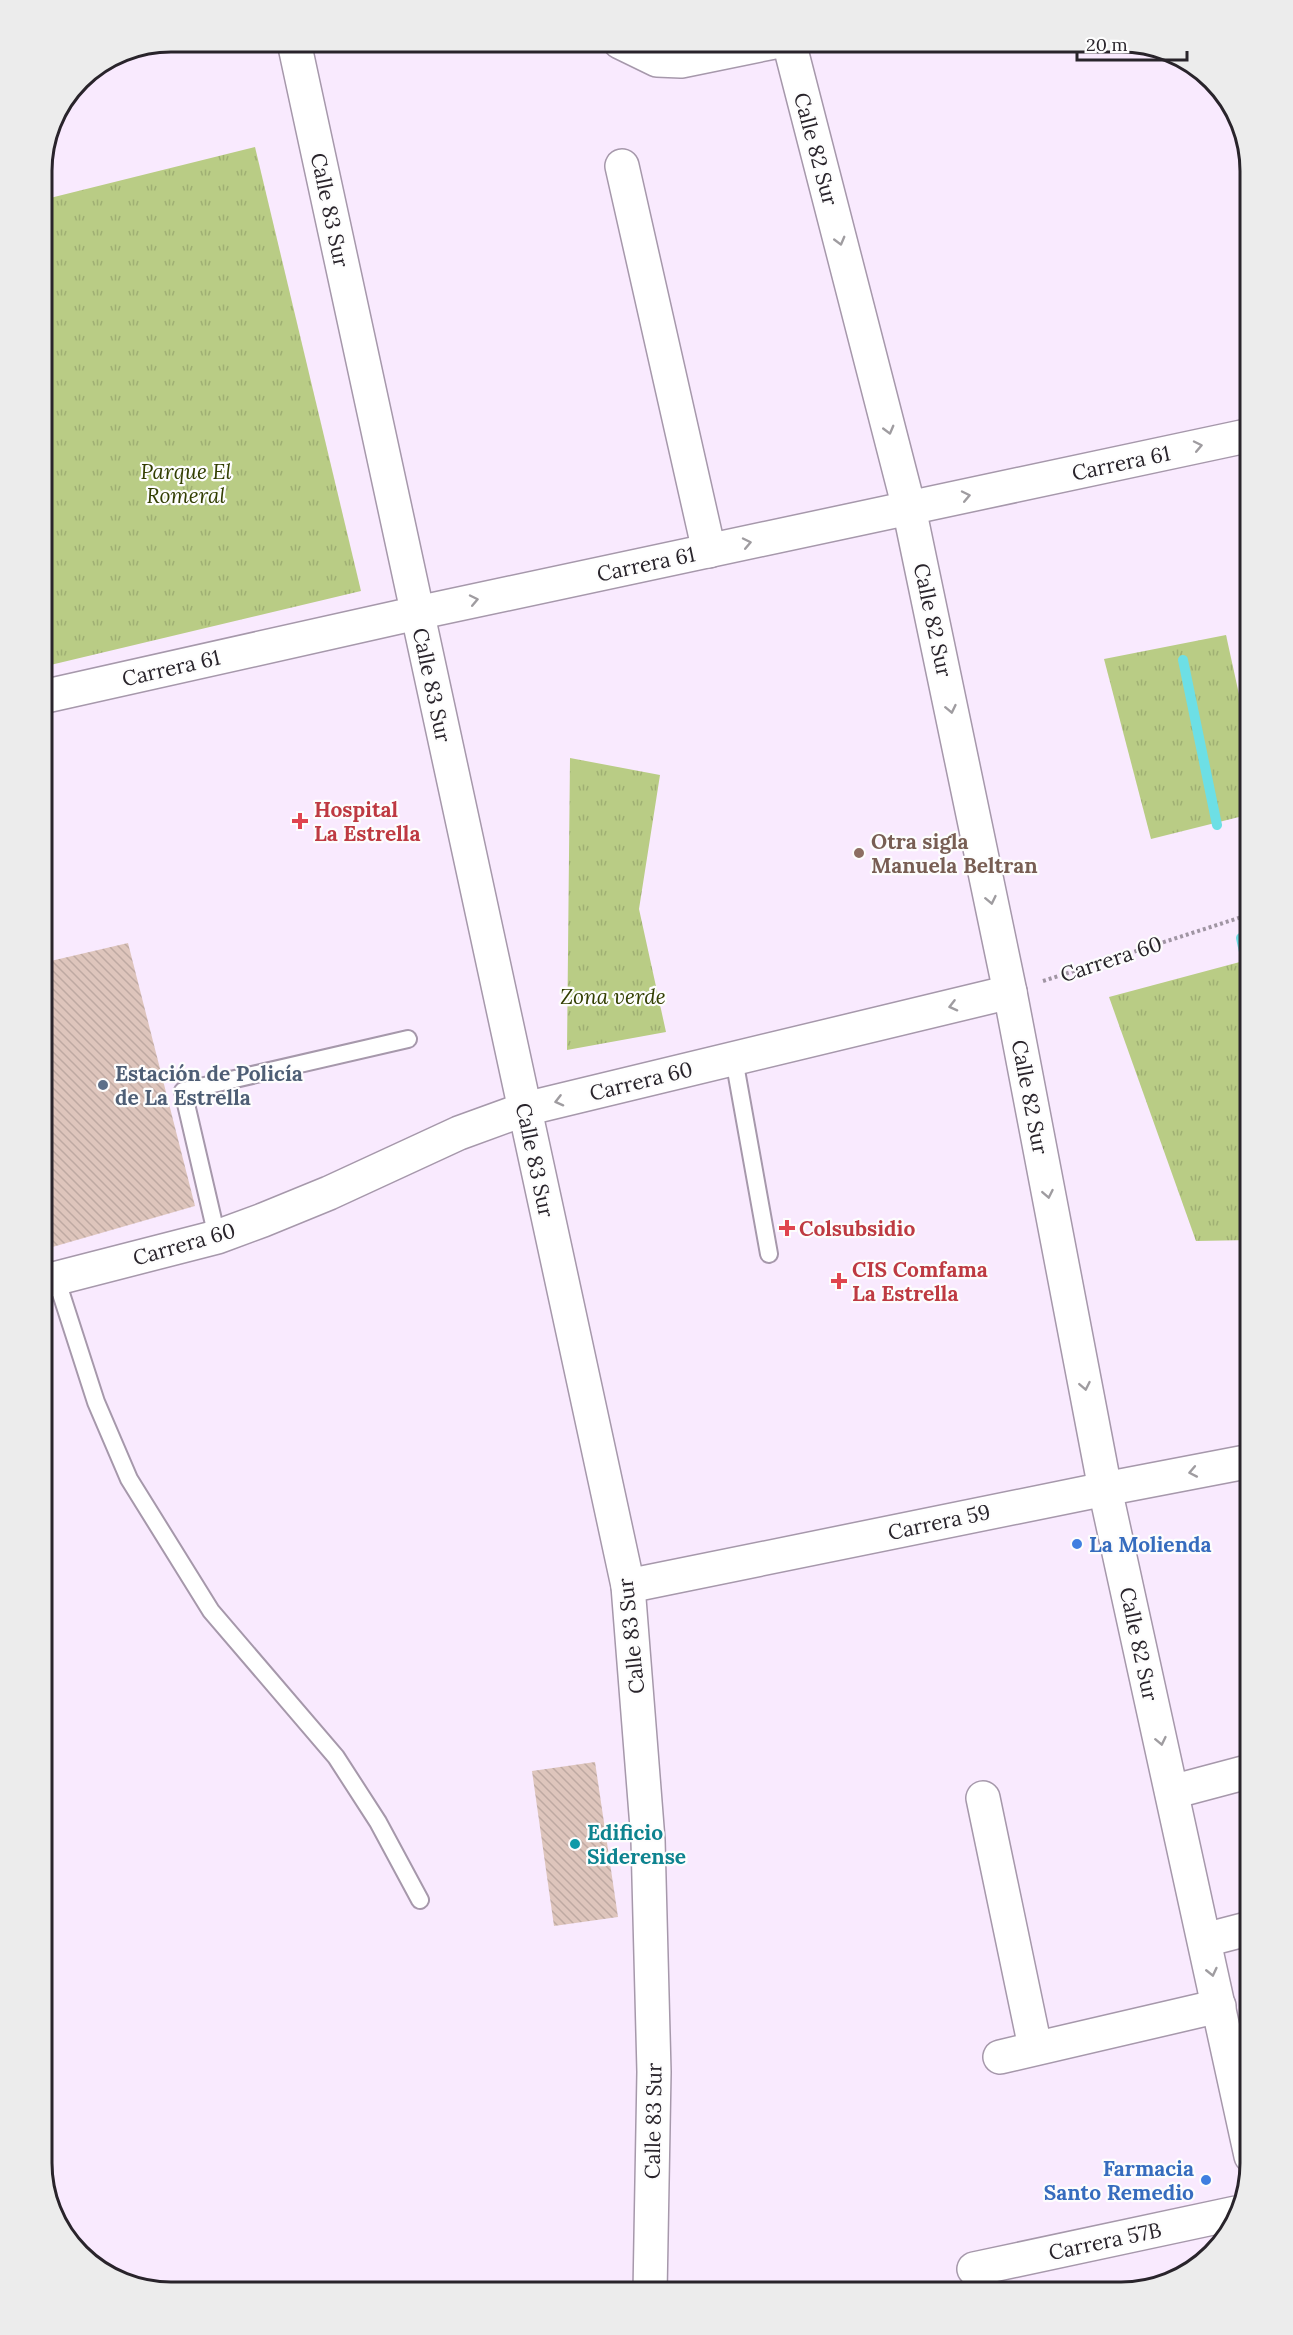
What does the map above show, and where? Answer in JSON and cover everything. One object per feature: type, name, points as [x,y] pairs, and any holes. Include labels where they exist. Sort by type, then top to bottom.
[{"type":"street","name":"Calle 83 Sur","points":[[296,52],[628,1586],[648,1840],[654,2072],[650,2282]]},
{"type":"street","points":[[642,52],[657,60],[681,61],[722,53]]},
{"type":"street","name":"Calle 82 Sur","points":[[792,53],[909,508],[1010,992],[1105,1489],[1240,2103]]},
{"type":"street","points":[[622,166],[709,551]]},
{"type":"street","name":"Carrera 61","points":[[53,695],[417,613],[1240,437]]},
{"type":"street","name":"Carrera 60","points":[[52,1279],[217,1237],[329,1193],[459,1133],[525,1109],[1010,992]]},
{"type":"street","name":"Carrera 59","points":[[628,1586],[1240,1463]]},
{"type":"street","points":[[1172,1792],[1240,1774]]},
{"type":"street","points":[[983,1798],[1035,2047]]},
{"type":"street","points":[[1205,1940],[1240,1931]]},
{"type":"street","points":[[1000,2057],[1035,2047],[1220,2006]]},
{"type":"street","name":"Carrera 57B","points":[[974,2269],[1229,2215]]},
{"type":"lane","points":[[217,1237],[183,1091],[408,1039]]},
{"type":"lane","points":[[734,1059],[769,1254]]},
{"type":"lane","points":[[52,1289],[96,1402],[129,1479],[212,1611],[336,1757],[378,1822],[420,1900]]},
{"type":"path","name":"Carrera 60","points":[[1010,992],[1240,918]]},
{"type":"green space","name":"Parque El Romeral","points":[[255,147],[361,591],[53,664],[53,197]]},
{"type":"green space","points":[[1226,635],[1240,699],[1240,817],[1151,839],[1104,659]]},
{"type":"green space","name":"Zona verde","points":[[570,758],[660,775],[639,909],[666,1032],[567,1050]]},
{"type":"green space","points":[[1240,962],[1240,1240],[1196,1241],[1109,997]]},
{"type":"building","name":"Estación de Policía de La Estrella","points":[[128,943],[195,1206],[52,1247],[53,961]]},
{"type":"building","name":"Edificio Siderense","points":[[595,1762],[618,1917],[554,1926],[532,1771]]},
{"type":"waterway","points":[[1183,660],[1217,825]]},
{"type":"place","name":"Hospital La Estrella","points":[[300,821]]},
{"type":"place","name":"Otra sigla Manuela Beltran","points":[[859,853]]},
{"type":"place","name":"Estación de Policía de La Estrella","points":[[103,1085]]},
{"type":"place","name":"Colsubsidio","points":[[787,1228]]},
{"type":"place","name":"CIS Comfama La Estrella","points":[[839,1281]]},
{"type":"place","name":"La Molienda","points":[[1077,1544]]},
{"type":"place","name":"Edificio Siderense","points":[[575,1844]]},
{"type":"place","name":"Farmacia Santo Remedio","points":[[1206,2180]]}]
